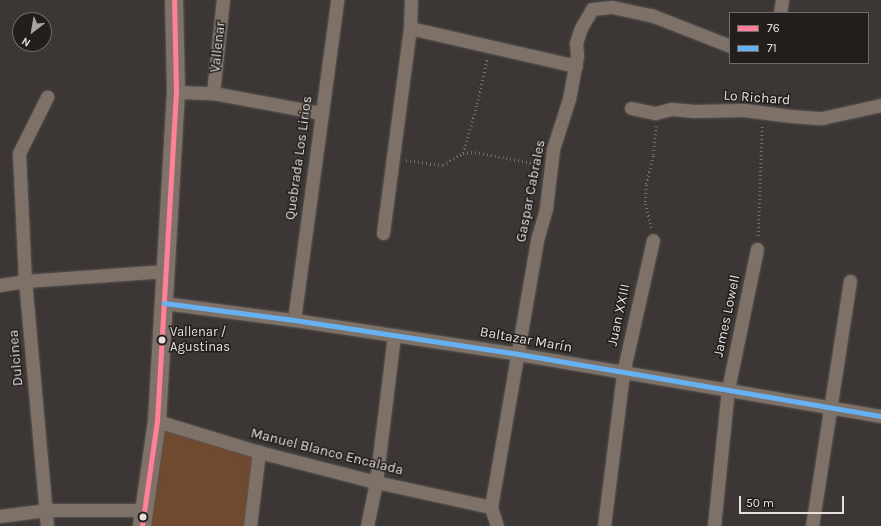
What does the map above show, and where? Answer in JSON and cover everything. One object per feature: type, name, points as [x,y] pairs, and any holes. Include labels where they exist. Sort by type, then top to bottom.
[{"type":"street","points":[[0,516],[46,510],[143,518],[157,421],[166,271],[176,92],[174,0]]},
{"type":"street","name":"Vallenar","points":[[213,93],[223,0]]},
{"type":"street","name":"Quebrada Los Lirios","points":[[294,320],[337,0]]},
{"type":"street","points":[[383,233],[410,28],[411,0]]},
{"type":"street","points":[[780,12],[782,0]]},
{"type":"street","name":"Gaspar Cabrales","points":[[491,507],[537,240],[546,208],[553,149],[569,99],[576,66],[576,43],[581,28],[592,9],[612,7],[651,15],[729,46]]},
{"type":"street","points":[[410,28],[576,66]]},
{"type":"street","points":[[176,92],[213,93],[322,114]]},
{"type":"street","name":"Dulcinea","points":[[46,526],[46,510],[25,281],[19,153],[47,97]]},
{"type":"street","name":"Lo Richard","points":[[631,108],[655,112],[671,109],[694,111],[744,110],[822,118],[881,105]]},
{"type":"street","name":"Juan XXIII","points":[[604,526],[623,373],[653,240]]},
{"type":"street","name":"James Lowell","points":[[714,526],[728,389],[757,249]]},
{"type":"street","points":[[0,285],[25,281],[166,271]]},
{"type":"street","points":[[812,526],[850,281]]},
{"type":"street","name":"Baltazar Marín","points":[[164,303],[294,320],[518,354],[881,416]]},
{"type":"street","points":[[367,526],[376,482],[394,335]]},
{"type":"street","name":"Manuel Blanco Encalada","points":[[157,421],[259,452],[376,482],[491,507]]},
{"type":"street","points":[[250,526],[259,452]]},
{"type":"street","points":[[491,507],[498,526]]},
{"type":"path","points":[[462,153],[477,104],[489,46]]},
{"type":"path","points":[[653,240],[644,202],[656,131],[655,112]]},
{"type":"path","points":[[757,249],[762,113]]},
{"type":"path","points":[[393,159],[443,165],[462,153],[474,152],[550,166]]},
{"type":"shaded area","points":[[157,421],[259,452],[250,526],[142,526]]},
{"type":"transit line","name":"76","points":[[142,526],[157,421],[176,92],[174,0]]},
{"type":"transit line","name":"71","points":[[164,303],[294,320],[518,354],[881,416]]},
{"type":"place","name":"Vallenar / Agustinas","points":[[162,340]]}]
